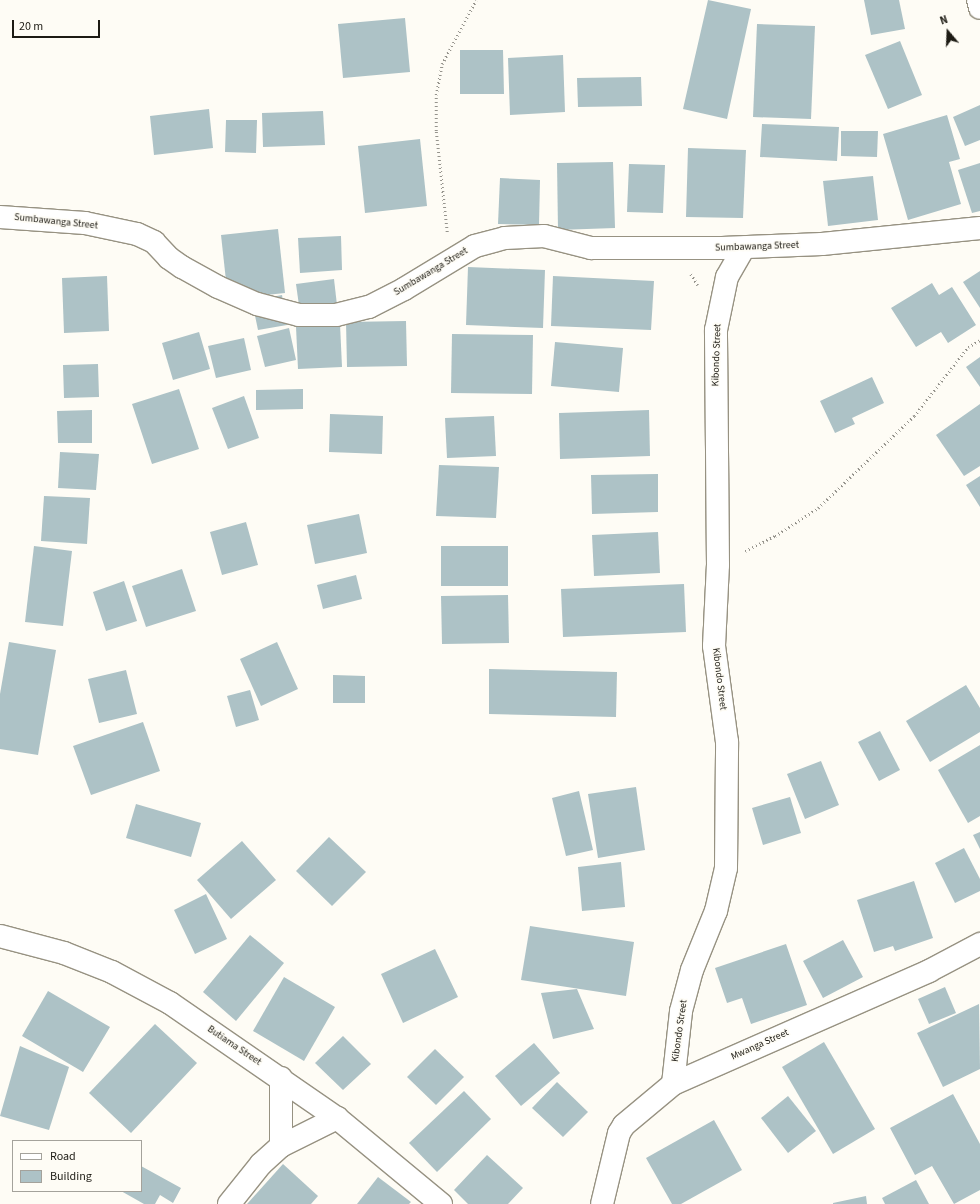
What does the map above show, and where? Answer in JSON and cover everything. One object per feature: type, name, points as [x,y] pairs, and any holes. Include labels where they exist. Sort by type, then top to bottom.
[{"type":"street","points":[[978,0],[980,8]]},
{"type":"street","name":"Sumbawanga Street","points":[[0,216],[85,223],[137,234],[154,242],[169,258],[182,267],[218,287],[257,304],[299,314],[336,315],[369,307],[404,289],[475,246],[505,238],[544,236],[591,248],[744,248],[822,244],[980,228]]},
{"type":"street","name":"Kibondo Street","points":[[673,1084],[681,1011],[692,970],[716,911],[726,868],[727,742],[714,646],[718,565],[716,330],[727,277],[744,248]]},
{"type":"street","name":"Butiama Street","points":[[0,936],[56,950],[112,972],[170,1003],[337,1118],[441,1204]]},
{"type":"street","name":"Mwanga Street","points":[[602,1204],[619,1133],[624,1125],[673,1084],[929,971],[980,944]]},
{"type":"street","points":[[281,1078],[281,1146]]},
{"type":"street","points":[[229,1204],[261,1164],[281,1146],[337,1118]]},
{"type":"path","points":[[450,260],[436,131],[436,96],[442,64],[476,0]]},
{"type":"path","points":[[718,565],[775,536],[818,508],[914,416],[968,347],[980,340]]},
{"type":"building","points":[[708,0],[751,9],[727,119],[683,109]]},
{"type":"building","points":[[864,0],[899,0],[905,29],[871,35]]},
{"type":"building","points":[[405,18],[410,72],[343,78],[338,24]]},
{"type":"building","points":[[757,24],[815,26],[811,119],[753,117]]},
{"type":"building","points":[[900,41],[922,95],[888,109],[865,55]]},
{"type":"building","points":[[460,50],[503,50],[504,94],[460,94]]},
{"type":"building","points":[[563,55],[565,112],[510,115],[508,58]]},
{"type":"building","points":[[641,77],[642,106],[578,107],[577,78]]},
{"type":"building","points":[[980,105],[980,140],[965,146],[953,117]]},
{"type":"building","points":[[209,109],[213,148],[154,155],[150,116]]},
{"type":"building","points":[[323,111],[325,145],[263,147],[262,113]]},
{"type":"building","points":[[947,115],[960,159],[949,162],[961,204],[908,220],[883,134]]},
{"type":"building","points":[[226,120],[257,120],[256,153],[225,152]]},
{"type":"building","points":[[762,124],[839,127],[837,161],[760,157]]},
{"type":"building","points":[[841,131],[878,131],[877,157],[841,156]]},
{"type":"building","points":[[420,139],[427,206],[365,213],[358,146]]},
{"type":"building","points":[[688,148],[746,150],[743,218],[686,217]]},
{"type":"building","points":[[613,162],[615,228],[558,230],[557,163]]},
{"type":"building","points":[[980,163],[980,211],[972,213],[958,170]]},
{"type":"building","points":[[629,164],[665,165],[663,213],[627,212]]},
{"type":"building","points":[[873,176],[878,220],[828,226],[823,181]]},
{"type":"building","points":[[500,178],[540,180],[539,225],[498,224]]},
{"type":"building","points":[[278,229],[285,293],[228,299],[221,235]]},
{"type":"building","points":[[341,236],[342,270],[300,273],[298,238]]},
{"type":"building","points":[[468,267],[545,270],[543,328],[466,325]]},
{"type":"building","points":[[980,271],[980,308],[963,282]]},
{"type":"building","points":[[107,276],[109,331],[64,333],[62,278]]},
{"type":"building","points":[[553,276],[654,281],[651,330],[551,326]]},
{"type":"building","points":[[334,279],[338,314],[301,320],[296,284]]},
{"type":"building","points":[[932,283],[939,295],[952,287],[976,325],[948,343],[941,332],[916,347],[891,308]]},
{"type":"building","points":[[282,295],[287,325],[258,330],[252,301]]},
{"type":"building","points":[[406,321],[407,366],[347,367],[346,322]]},
{"type":"building","points":[[340,324],[342,367],[298,369],[296,327]]},
{"type":"building","points":[[289,328],[296,360],[265,367],[257,336]]},
{"type":"building","points":[[199,332],[210,369],[173,380],[162,343]]},
{"type":"building","points":[[452,334],[533,335],[532,394],[451,393]]},
{"type":"building","points":[[244,338],[251,370],[216,378],[208,346]]},
{"type":"building","points":[[555,342],[623,348],[619,392],[551,386]]},
{"type":"building","points":[[980,357],[980,387],[966,367]]},
{"type":"building","points":[[98,364],[99,397],[64,398],[63,365]]},
{"type":"building","points":[[872,377],[884,403],[852,418],[855,424],[835,433],[820,401]]},
{"type":"building","points":[[179,389],[199,449],[152,464],[132,404]]},
{"type":"building","points":[[303,389],[303,409],[256,410],[256,390]]},
{"type":"building","points":[[244,396],[259,438],[228,449],[212,408]]},
{"type":"building","points":[[980,404],[980,466],[964,476],[936,435]]},
{"type":"building","points":[[92,410],[92,443],[58,443],[57,411]]},
{"type":"building","points":[[649,410],[650,456],[560,459],[559,413]]},
{"type":"building","points":[[330,414],[383,416],[382,454],[329,452]]},
{"type":"building","points":[[494,416],[496,456],[447,458],[445,418]]},
{"type":"building","points":[[60,452],[99,454],[96,490],[58,488]]},
{"type":"building","points":[[439,465],[499,467],[496,518],[436,516]]},
{"type":"building","points":[[658,474],[658,512],[592,514],[591,475]]},
{"type":"building","points":[[980,476],[980,507],[966,485]]},
{"type":"building","points":[[44,496],[90,498],[87,544],[41,541]]},
{"type":"building","points":[[359,514],[367,553],[315,564],[307,525]]},
{"type":"building","points":[[246,522],[258,565],[222,575],[210,532]]},
{"type":"building","points":[[658,532],[660,573],[594,576],[592,535]]},
{"type":"building","points":[[34,546],[72,551],[63,626],[25,622]]},
{"type":"building","points":[[441,546],[508,546],[508,586],[441,586]]},
{"type":"building","points":[[182,569],[196,611],[146,627],[132,586]]},
{"type":"building","points":[[356,575],[362,599],[323,609],[317,585]]},
{"type":"building","points":[[124,581],[137,621],[106,631],[93,592]]},
{"type":"building","points":[[684,584],[686,632],[563,637],[561,589]]},
{"type":"building","points":[[508,595],[509,643],[442,644],[441,596]]},
{"type":"building","points":[[9,642],[56,650],[38,755],[0,749],[0,694]]},
{"type":"building","points":[[277,642],[298,689],[261,706],[240,659]]},
{"type":"building","points":[[489,669],[617,672],[616,717],[489,714]]},
{"type":"building","points":[[126,670],[137,714],[99,723],[88,679]]},
{"type":"building","points":[[333,675],[365,676],[365,703],[333,703]]},
{"type":"building","points":[[966,685],[980,708],[980,732],[930,762],[906,721]]},
{"type":"building","points":[[250,690],[259,720],[236,727],[227,696]]},
{"type":"building","points":[[143,722],[160,771],[91,795],[73,746]]},
{"type":"building","points":[[880,731],[900,770],[879,781],[858,742]]},
{"type":"building","points":[[980,745],[980,816],[968,823],[938,770]]},
{"type":"building","points":[[821,761],[839,805],[805,819],[787,774]]},
{"type":"building","points":[[636,787],[645,850],[598,858],[588,794]]},
{"type":"building","points":[[579,791],[593,850],[566,856],[552,798]]},
{"type":"building","points":[[790,797],[801,833],[763,845],[752,808]]},
{"type":"building","points":[[136,804],[201,823],[191,857],[126,838]]},
{"type":"building","points":[[980,832],[980,849],[973,835]]},
{"type":"building","points":[[329,837],[366,872],[332,906],[296,871]]},
{"type":"building","points":[[242,841],[276,880],[231,919],[197,880]]},
{"type":"building","points":[[964,848],[980,879],[980,891],[955,903],[935,863]]},
{"type":"building","points":[[621,862],[625,907],[582,911],[578,867]]},
{"type":"building","points":[[914,881],[933,938],[895,951],[893,946],[874,952],[857,900]]},
{"type":"building","points":[[206,894],[227,939],[195,954],[174,910]]},
{"type":"building","points":[[530,926],[634,942],[626,996],[521,980]]},
{"type":"building","points":[[250,935],[284,963],[236,1021],[203,992]]},
{"type":"building","points":[[843,940],[863,977],[823,998],[803,961]]},
{"type":"building","points":[[786,944],[807,1005],[751,1024],[742,998],[727,1003],[715,968]]},
{"type":"building","points":[[435,949],[458,997],[403,1023],[381,974]]},
{"type":"building","points":[[284,977],[335,1007],[304,1061],[253,1031]]},
{"type":"building","points":[[945,987],[956,1013],[929,1024],[918,999]]},
{"type":"building","points":[[577,989],[594,1029],[553,1039],[541,993]]},
{"type":"building","points":[[48,991],[110,1027],[83,1072],[22,1036]]},
{"type":"building","points":[[979,1004],[980,1069],[943,1087],[917,1033]]},
{"type":"building","points":[[155,1024],[197,1063],[131,1133],[89,1093]]},
{"type":"building","points":[[343,1036],[371,1064],[343,1090],[315,1063]]},
{"type":"building","points":[[824,1042],[875,1129],[833,1154],[782,1067]]},
{"type":"building","points":[[534,1043],[560,1073],[521,1106],[495,1076]]},
{"type":"building","points":[[20,1046],[69,1067],[49,1130],[0,1116]]},
{"type":"building","points":[[435,1049],[464,1077],[436,1105],[407,1077]]},
{"type":"building","points":[[557,1082],[588,1112],[563,1137],[532,1108]]},
{"type":"building","points":[[464,1091],[491,1119],[437,1172],[409,1143]]},
{"type":"building","points":[[953,1094],[980,1144],[980,1190],[954,1204],[932,1166],[915,1175],[890,1128]]},
{"type":"building","points":[[788,1096],[816,1131],[788,1153],[761,1118]]},
{"type":"building","points":[[714,1120],[742,1170],[681,1204],[672,1204],[646,1158]]},
{"type":"building","points":[[487,1155],[523,1188],[508,1204],[468,1204],[454,1190]]},
{"type":"building","points":[[283,1164],[318,1196],[311,1204],[247,1204]]},
{"type":"building","points":[[142,1167],[181,1188],[173,1203],[160,1195],[155,1204],[144,1204],[123,1192],[142,1192]]},
{"type":"building","points":[[378,1177],[411,1202],[409,1204],[357,1204]]},
{"type":"building","points":[[916,1180],[929,1204],[885,1204],[882,1198]]},
{"type":"building","points":[[866,1196],[867,1204],[833,1204],[833,1203]]}]
